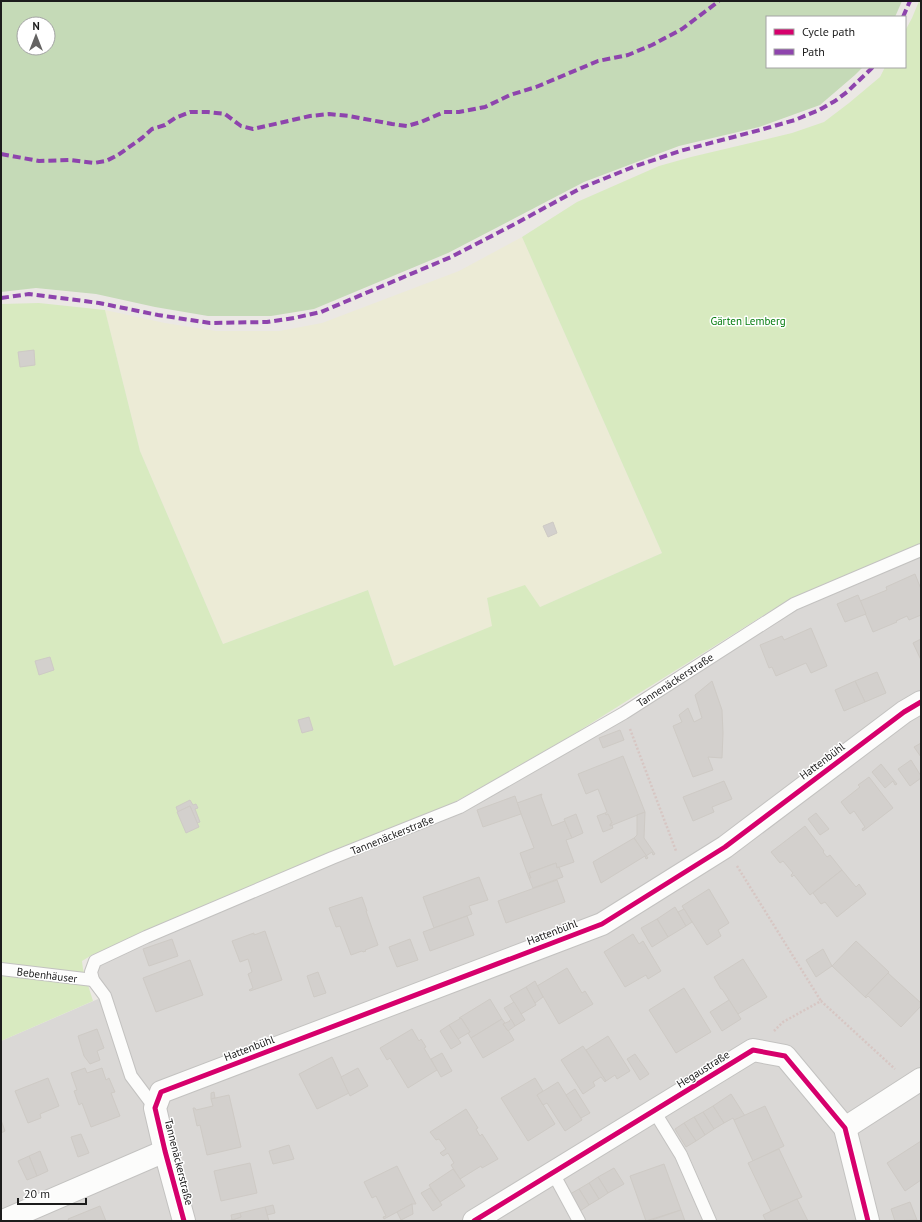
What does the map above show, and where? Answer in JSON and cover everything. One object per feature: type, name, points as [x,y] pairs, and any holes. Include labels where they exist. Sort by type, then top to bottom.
[{"type":"street","name":"Hattenbühl","points":[[155,1108],[161,1092],[602,924],[725,847],[904,712],[921,702]]},
{"type":"street","name":"Hegaustraße","points":[[474,1221],[753,1050]]},
{"type":"street","points":[[753,1050],[785,1056],[845,1128],[868,1221]]},
{"type":"street","points":[[845,1128],[917,1082]]},
{"type":"street","name":"Tannenäckerstraße","points":[[155,1108],[184,1221]]},
{"type":"street","points":[[4,1221],[165,1151]]},
{"type":"lane","name":"Tannenäckerstraße","points":[[155,1108],[131,1076],[105,996],[93,980],[91,972],[95,961],[146,936],[332,858],[460,807],[624,713],[794,604],[921,550]]},
{"type":"lane","name":"Bebenhäuser","points":[[1,969],[93,980]]},
{"type":"lane","points":[[654,1111],[681,1155],[710,1221]]},
{"type":"lane","points":[[553,1173],[579,1221]]},
{"type":"path","points":[[624,713],[684,872]]},
{"type":"path","points":[[725,847],[822,1001],[917,1082]]},
{"type":"path","points":[[753,1050],[783,1022],[822,1001]]},
{"type":"shaded area","points":[[921,550],[921,1221],[1,1221],[1,1041],[105,996],[93,980],[95,961],[460,807],[794,604]]},
{"type":"green space","points":[[1,1],[902,1],[895,16],[766,16],[766,68],[862,68],[820,105],[759,127],[679,146],[584,182],[448,253],[314,309],[271,316],[208,316],[155,307],[96,294],[36,288],[1,292]]},
{"type":"green space","name":"Gärten Lemberg","points":[[919,1],[921,1],[921,544],[824,584],[772,610],[574,734],[429,816],[345,849],[92,955],[82,961],[93,1001],[1,1041],[1,304],[39,303],[105,310],[140,451],[223,644],[368,590],[394,666],[492,626],[487,598],[525,585],[540,607],[662,553],[522,237],[577,202],[659,166],[792,133],[824,122],[880,77],[884,68],[906,68],[906,29]]},
{"type":"green space","points":[[522,237],[662,553],[540,607],[487,599],[493,626],[394,666],[368,590],[223,644],[140,451],[105,310],[165,323],[216,331],[279,331],[322,323],[459,271]]},
{"type":"building","points":[[34,350],[35,365],[20,367],[18,352]]},
{"type":"building","points":[[553,522],[557,533],[548,537],[543,526]]},
{"type":"building","points":[[915,574],[921,589],[921,615],[909,620],[907,616],[873,632],[860,601],[887,590],[886,587]]},
{"type":"building","points":[[858,595],[866,614],[845,622],[837,604]]},
{"type":"building","points":[[811,628],[827,666],[811,673],[806,663],[776,676],[772,667],[769,668],[760,645],[782,636],[784,640]]},
{"type":"building","points":[[921,639],[921,660],[913,643]]},
{"type":"building","points":[[50,657],[54,670],[39,675],[35,661]]},
{"type":"building","points":[[877,672],[886,693],[865,702],[855,681]]},
{"type":"building","points":[[712,681],[722,710],[722,758],[708,757],[713,770],[693,777],[673,726],[682,722],[679,715],[688,708],[694,722],[702,718],[695,695]]},
{"type":"building","points":[[855,681],[865,702],[844,711],[835,690]]},
{"type":"building","points":[[309,717],[313,730],[302,733],[298,720]]},
{"type":"building","points":[[620,730],[624,740],[603,748],[599,738]]},
{"type":"building","points":[[921,743],[921,757],[914,747]]},
{"type":"building","points":[[623,756],[645,812],[610,826],[612,823],[608,814],[606,815],[605,813],[607,812],[598,789],[586,794],[578,774]]},
{"type":"building","points":[[911,760],[921,778],[910,786],[898,769]]},
{"type":"building","points":[[881,764],[897,784],[895,785],[893,781],[885,788],[872,772]]},
{"type":"building","points":[[869,777],[893,808],[863,831],[862,829],[865,827],[854,811],[850,814],[841,802],[860,787],[858,785]]},
{"type":"building","points":[[724,781],[732,799],[712,807],[714,812],[693,821],[683,797]]},
{"type":"building","points":[[542,794],[541,796],[552,826],[565,821],[572,838],[566,840],[574,862],[557,868],[556,863],[529,873],[531,878],[529,878],[520,853],[534,848],[517,803]]},
{"type":"building","points":[[515,796],[521,814],[483,827],[477,810]]},
{"type":"building","points":[[190,800],[193,805],[196,804],[198,808],[195,809],[200,822],[197,823],[190,806],[178,812],[176,807]]},
{"type":"building","points":[[190,806],[199,827],[186,833],[177,812]]},
{"type":"building","points":[[645,812],[644,838],[655,854],[653,855],[652,852],[646,856],[634,838],[637,835],[637,815]]},
{"type":"building","points":[[605,813],[606,815],[608,814],[612,823],[610,826],[612,825],[613,828],[603,832],[597,816]]},
{"type":"building","points":[[816,813],[829,829],[820,835],[808,819]]},
{"type":"building","points":[[576,814],[583,833],[572,838],[564,819]]},
{"type":"building","points":[[805,826],[827,857],[830,855],[842,870],[810,895],[794,875],[792,877],[791,875],[793,873],[783,861],[780,863],[771,852]]},
{"type":"building","points":[[634,838],[648,858],[646,859],[645,856],[601,883],[593,862]]},
{"type":"building","points":[[556,863],[557,868],[559,867],[563,877],[533,888],[529,878],[531,878],[529,873]]},
{"type":"building","points":[[842,870],[856,887],[859,884],[866,894],[837,917],[825,902],[821,904],[813,893]]},
{"type":"building","points":[[479,877],[488,900],[469,906],[472,914],[434,928],[423,897]]},
{"type":"building","points":[[557,880],[565,902],[506,923],[498,901]]},
{"type":"building","points":[[709,889],[729,923],[718,930],[721,936],[707,945],[682,906]]},
{"type":"building","points":[[362,897],[378,945],[365,950],[366,951],[351,955],[340,926],[336,927],[329,908]]},
{"type":"building","points":[[675,907],[686,926],[668,937],[657,919]]},
{"type":"building","points":[[684,909],[692,922],[686,926],[678,912]]},
{"type":"building","points":[[467,916],[474,935],[430,951],[423,932]]},
{"type":"building","points":[[657,919],[668,937],[652,947],[641,928]]},
{"type":"building","points":[[265,931],[282,980],[250,991],[249,990],[253,988],[248,974],[252,972],[248,959],[240,962],[232,941],[254,933],[254,935]]},
{"type":"building","points":[[633,934],[639,944],[643,941],[661,971],[648,979],[646,975],[625,987],[604,952]]},
{"type":"building","points":[[172,939],[178,956],[149,966],[143,949]]},
{"type":"building","points":[[410,939],[418,960],[397,967],[389,947]]},
{"type":"building","points":[[856,941],[889,972],[865,997],[832,966]]},
{"type":"building","points":[[823,949],[832,966],[816,977],[806,960]]},
{"type":"building","points":[[743,959],[767,997],[738,1014],[714,977]]},
{"type":"building","points":[[190,960],[203,995],[156,1012],[143,978]]},
{"type":"building","points":[[567,968],[582,993],[585,991],[593,1004],[559,1024],[537,986]]},
{"type":"building","points":[[318,972],[326,993],[314,997],[307,976]]},
{"type":"building","points":[[888,973],[921,1003],[921,1006],[901,1027],[868,996],[866,998],[865,997]]},
{"type":"building","points":[[535,981],[543,997],[535,1003],[526,987]]},
{"type":"building","points":[[526,987],[536,1005],[521,1014],[510,996]]},
{"type":"building","points":[[684,988],[711,1032],[676,1053],[649,1010]]},
{"type":"building","points":[[490,999],[502,1019],[471,1038],[468,1033],[470,1032],[461,1018],[459,1018]]},
{"type":"building","points":[[729,1000],[741,1019],[722,1031],[710,1012]]},
{"type":"building","points":[[514,1002],[525,1020],[515,1026],[504,1008]]},
{"type":"building","points":[[461,1018],[470,1032],[458,1039],[449,1025]]},
{"type":"building","points":[[502,1019],[505,1023],[503,1024],[514,1040],[483,1058],[471,1038]]},
{"type":"building","points":[[511,1019],[515,1026],[508,1031],[503,1024]]},
{"type":"building","points":[[449,1025],[461,1043],[451,1049],[440,1031]]},
{"type":"building","points":[[97,1029],[104,1048],[97,1051],[100,1060],[90,1064],[84,1056],[78,1036]]},
{"type":"building","points":[[412,1029],[419,1041],[421,1039],[426,1047],[424,1048],[437,1070],[408,1088],[390,1058],[387,1060],[380,1048]]},
{"type":"building","points":[[608,1036],[630,1071],[617,1079],[615,1075],[606,1081],[586,1050]]},
{"type":"building","points":[[583,1046],[606,1081],[605,1082],[601,1077],[593,1082],[595,1086],[583,1094],[561,1060]]},
{"type":"building","points":[[442,1053],[452,1071],[441,1077],[431,1059]]},
{"type":"building","points":[[635,1054],[649,1074],[640,1080],[627,1059]]},
{"type":"building","points":[[332,1057],[349,1093],[317,1109],[299,1074]]},
{"type":"building","points":[[85,1068],[87,1073],[102,1068],[106,1080],[109,1078],[115,1092],[111,1093],[120,1116],[91,1127],[82,1103],[79,1105],[74,1091],[77,1090],[71,1073]]},
{"type":"building","points":[[358,1068],[368,1086],[350,1096],[341,1077]]},
{"type":"building","points":[[48,1078],[59,1106],[40,1114],[41,1118],[28,1123],[15,1091]]},
{"type":"building","points":[[535,1078],[543,1091],[537,1095],[555,1124],[528,1141],[501,1098]]},
{"type":"building","points":[[558,1082],[582,1120],[565,1131],[547,1103],[543,1105],[537,1095]]},
{"type":"building","points":[[575,1089],[590,1113],[581,1118],[566,1095]]},
{"type":"building","points":[[214,1092],[215,1098],[211,1099],[211,1093]]},
{"type":"building","points":[[731,1094],[745,1116],[734,1120],[733,1118],[724,1123],[713,1106]]},
{"type":"building","points":[[229,1095],[241,1147],[207,1155],[200,1125],[197,1126],[193,1108],[196,1110],[213,1106],[211,1099]]},
{"type":"building","points":[[713,1106],[724,1123],[714,1129],[703,1112]]},
{"type":"building","points":[[765,1106],[784,1146],[753,1161],[734,1120]]},
{"type":"building","points":[[466,1109],[478,1128],[476,1129],[480,1136],[482,1134],[498,1159],[482,1168],[481,1166],[460,1179],[451,1165],[454,1163],[448,1153],[443,1156],[440,1153],[446,1149],[439,1139],[436,1140],[430,1132]]},
{"type":"building","points":[[703,1112],[714,1129],[705,1135],[694,1117]]},
{"type":"building","points":[[694,1117],[705,1135],[696,1141],[684,1123]]},
{"type":"building","points":[[1,1120],[5,1131],[1,1133]]},
{"type":"building","points":[[684,1123],[696,1141],[686,1147],[675,1129]]},
{"type":"building","points":[[81,1134],[89,1153],[78,1157],[71,1137]]},
{"type":"building","points":[[921,1141],[921,1180],[905,1191],[887,1163]]},
{"type":"building","points":[[289,1145],[294,1159],[273,1164],[269,1151]]},
{"type":"building","points":[[779,1149],[802,1197],[771,1211],[748,1163]]},
{"type":"building","points":[[40,1151],[48,1171],[37,1176],[29,1156]]},
{"type":"building","points":[[29,1156],[37,1176],[27,1180],[18,1161]]},
{"type":"building","points":[[250,1163],[257,1193],[221,1201],[214,1171]]},
{"type":"building","points":[[664,1164],[681,1210],[646,1221],[630,1176]]},
{"type":"building","points":[[397,1166],[416,1204],[412,1204],[384,1219],[383,1217],[386,1216],[376,1196],[372,1198],[364,1182]]},
{"type":"building","points":[[614,1168],[624,1184],[608,1193],[598,1177]]},
{"type":"building","points":[[453,1169],[465,1186],[440,1202],[429,1185]]},
{"type":"building","points":[[598,1177],[608,1193],[599,1199],[589,1183]]},
{"type":"building","points":[[589,1183],[599,1199],[589,1205],[579,1189]]},
{"type":"building","points":[[430,1188],[442,1205],[433,1211],[421,1193]]},
{"type":"building","points":[[579,1189],[589,1205],[580,1211],[570,1194]]},
{"type":"building","points":[[797,1199],[808,1221],[766,1221],[763,1215]]},
{"type":"building","points":[[910,1202],[917,1220],[895,1221],[891,1209]]},
{"type":"building","points":[[412,1204],[413,1214],[401,1220],[397,1212]]},
{"type":"building","points":[[273,1205],[275,1213],[267,1215],[265,1207]]},
{"type":"building","points":[[100,1206],[106,1221],[69,1221],[68,1219]]},
{"type":"building","points":[[265,1207],[269,1221],[228,1221],[241,1217],[240,1213]]},
{"type":"building","points":[[681,1210],[685,1221],[649,1221]]},
{"type":"building","points":[[240,1213],[241,1217],[232,1220],[231,1215]]},
{"type":"marked path","points":[[1,154],[39,161],[70,160],[94,163],[106,161],[118,155],[152,129],[165,125],[175,118],[190,112],[225,114],[241,126],[253,129],[310,116],[329,114],[407,126],[421,122],[444,112],[459,112],[485,107],[510,95],[536,87],[598,61],[628,55],[652,45],[682,29],[719,1]]},
{"type":"marked path","points":[[903,16],[910,1]]},
{"type":"marked path","points":[[1,298],[29,294],[99,303],[158,315],[210,323],[267,322],[321,312],[451,257],[581,188],[633,167],[680,151],[795,120],[819,110],[847,92],[872,68]]},
{"type":"cycle path","points":[[184,1221],[155,1108],[161,1092],[602,924],[725,847],[904,712],[921,702]]},
{"type":"cycle path","points":[[474,1221],[753,1050],[785,1056],[845,1128],[868,1221]]}]
